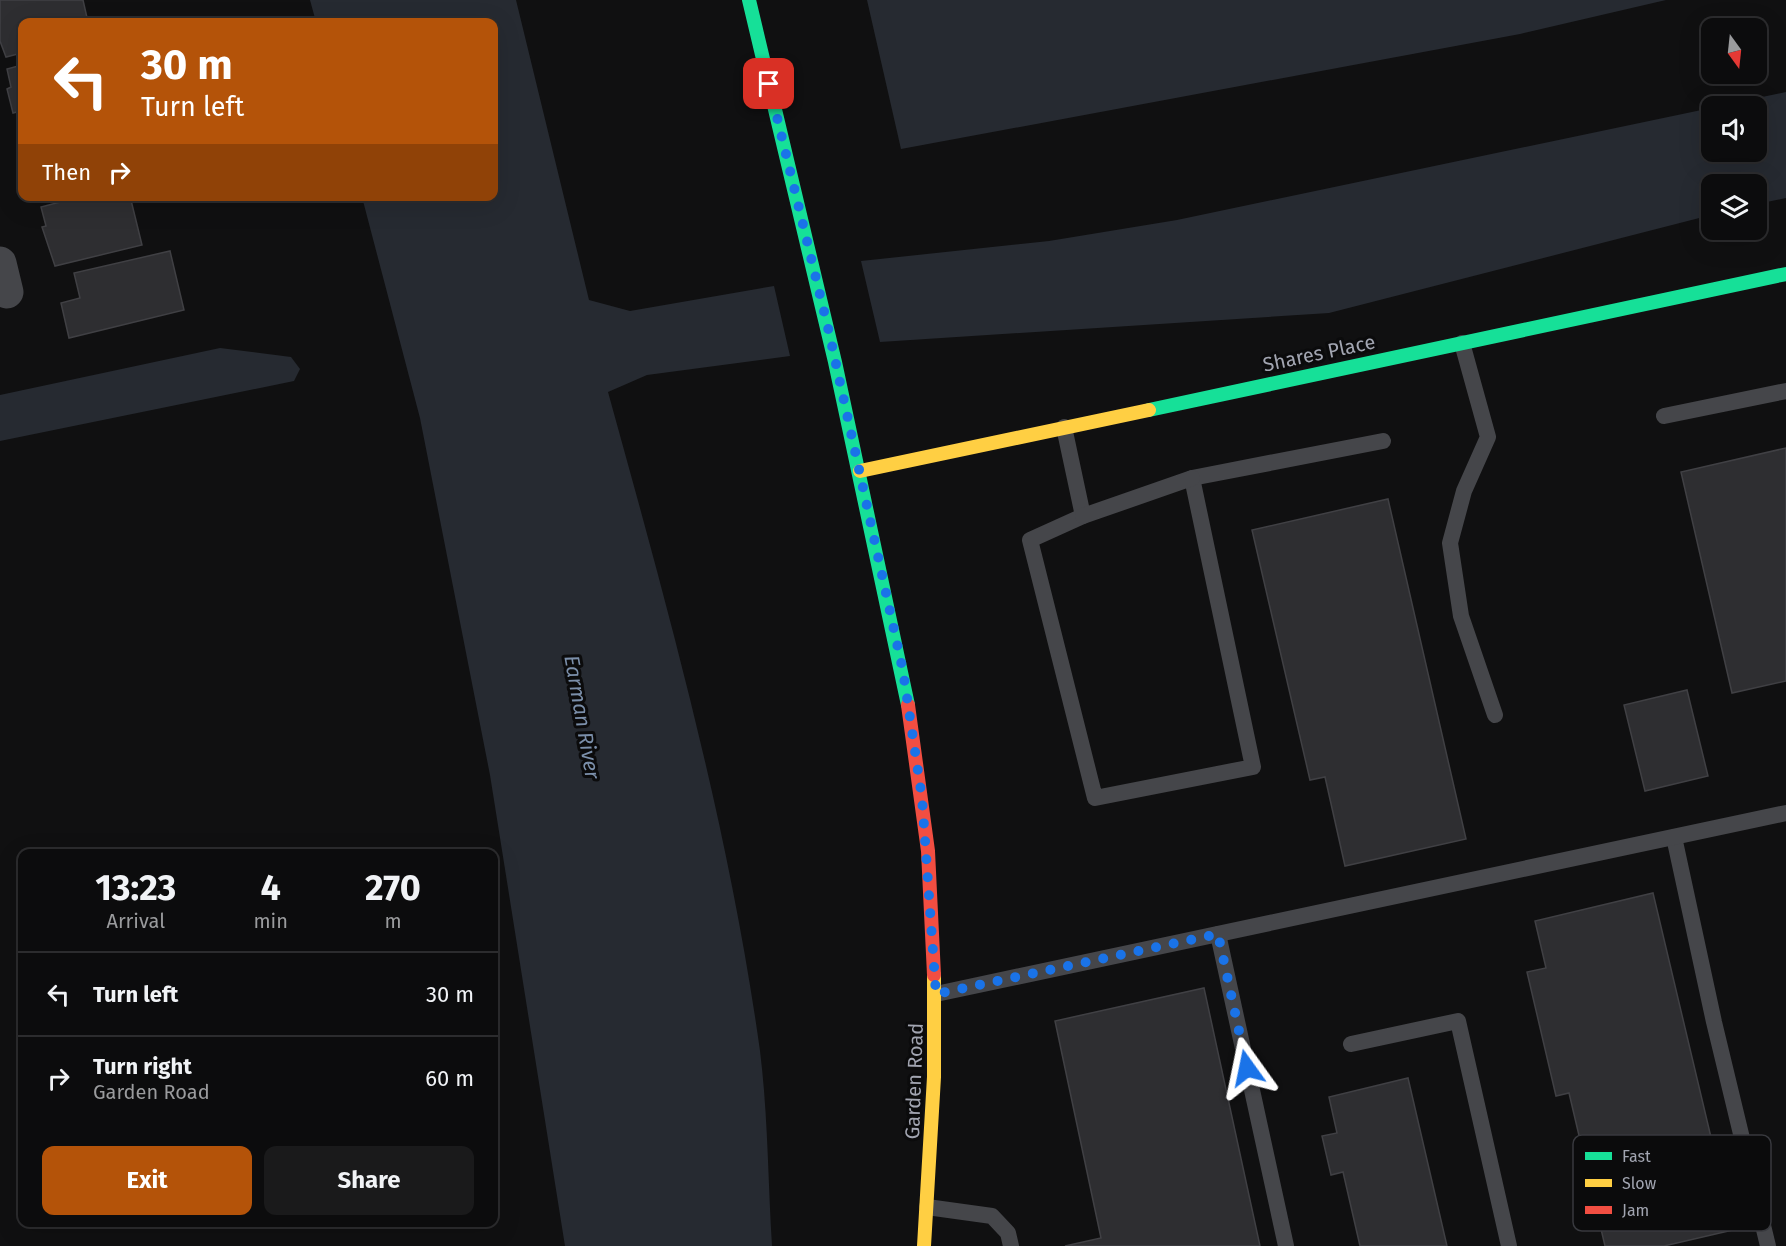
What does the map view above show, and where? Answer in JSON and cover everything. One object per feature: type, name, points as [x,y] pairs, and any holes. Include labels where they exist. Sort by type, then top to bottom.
[{"type":"street","name":"Garden Road","points":[[749,0],[860,471],[903,671],[922,798],[936,994],[933,1133],[924,1246]]},
{"type":"street","name":"Shares Place","points":[[860,471],[1786,274]]},
{"type":"lane","points":[[1462,343],[1488,437],[1464,491],[1450,543],[1461,616],[1495,715]]},
{"type":"lane","points":[[1664,416],[1786,391]]},
{"type":"lane","points":[[1064,427],[1083,516]]},
{"type":"lane","points":[[1192,478],[1253,767],[1095,798],[1030,540],[1083,516],[1192,478],[1383,441]]},
{"type":"lane","points":[[936,994],[1786,813]]},
{"type":"lane","points":[[1674,837],[1741,1135]]},
{"type":"lane","points":[[1218,934],[1286,1246]]},
{"type":"lane","points":[[1351,1044],[1458,1021],[1509,1246]]},
{"type":"lane","points":[[927,1207],[992,1216],[1008,1233],[1011,1246]]},
{"type":"lane","points":[[1764,1231],[1768,1246]]},
{"type":"water","name":"Earman River","points":[[310,0],[516,0],[589,300],[630,311],[774,286],[790,356],[647,375],[608,392],[695,719],[732,884],[763,1075],[772,1246],[565,1246],[490,775],[420,418],[363,201],[498,201],[498,18],[315,18]]},
{"type":"water","points":[[867,0],[1666,0],[1520,34],[901,149]]},
{"type":"water","points":[[1786,92],[1786,198],[1767,202],[1767,174],[1701,174],[1701,218],[1329,313],[880,342],[861,261],[1049,241],[1177,220],[1701,110],[1701,162],[1767,162],[1767,96]]},
{"type":"water","points":[[220,348],[291,357],[300,369],[294,381],[0,441],[0,395]]},
{"type":"building","points":[[0,0],[83,0],[87,18],[18,18],[18,54],[6,57],[0,41]]},
{"type":"building","points":[[18,66],[18,116],[17,112],[13,113],[7,89],[11,87],[7,69]]},
{"type":"building","points":[[64,201],[131,201],[142,245],[55,266],[42,227],[46,226],[41,207]]},
{"type":"building","points":[[170,251],[184,310],[69,338],[61,303],[80,298],[74,273]]},
{"type":"building","points":[[1786,448],[1786,681],[1732,693],[1681,472]]},
{"type":"building","points":[[1388,499],[1466,839],[1345,866],[1325,777],[1310,780],[1252,530]]},
{"type":"building","points":[[1687,690],[1708,776],[1645,791],[1624,705]]},
{"type":"building","points":[[1653,893],[1710,1135],[1579,1135],[1569,1093],[1556,1096],[1527,972],[1546,968],[1535,921]]},
{"type":"building","points":[[1204,988],[1260,1246],[1065,1246],[1101,1238],[1055,1021]]},
{"type":"building","points":[[1408,1078],[1447,1246],[1360,1246],[1343,1172],[1331,1175],[1322,1136],[1337,1133],[1329,1097]]},
{"type":"building","points":[[1601,1231],[1729,1231],[1664,1246],[1605,1246]]},
{"type":"traffic: fast","points":[[749,0],[835,362],[908,705]]},
{"type":"traffic: fast","points":[[1149,410],[1786,274]]},
{"type":"traffic: slow","points":[[860,471],[1149,410]]},
{"type":"traffic: slow","points":[[924,1246],[934,1077],[934,975]]},
{"type":"traffic: jam","points":[[908,705],[928,851],[934,975]]},
{"type":"route","points":[[769,84],[829,332],[903,671],[922,798],[933,925],[936,994],[1218,934],[1247,1068]]}]
